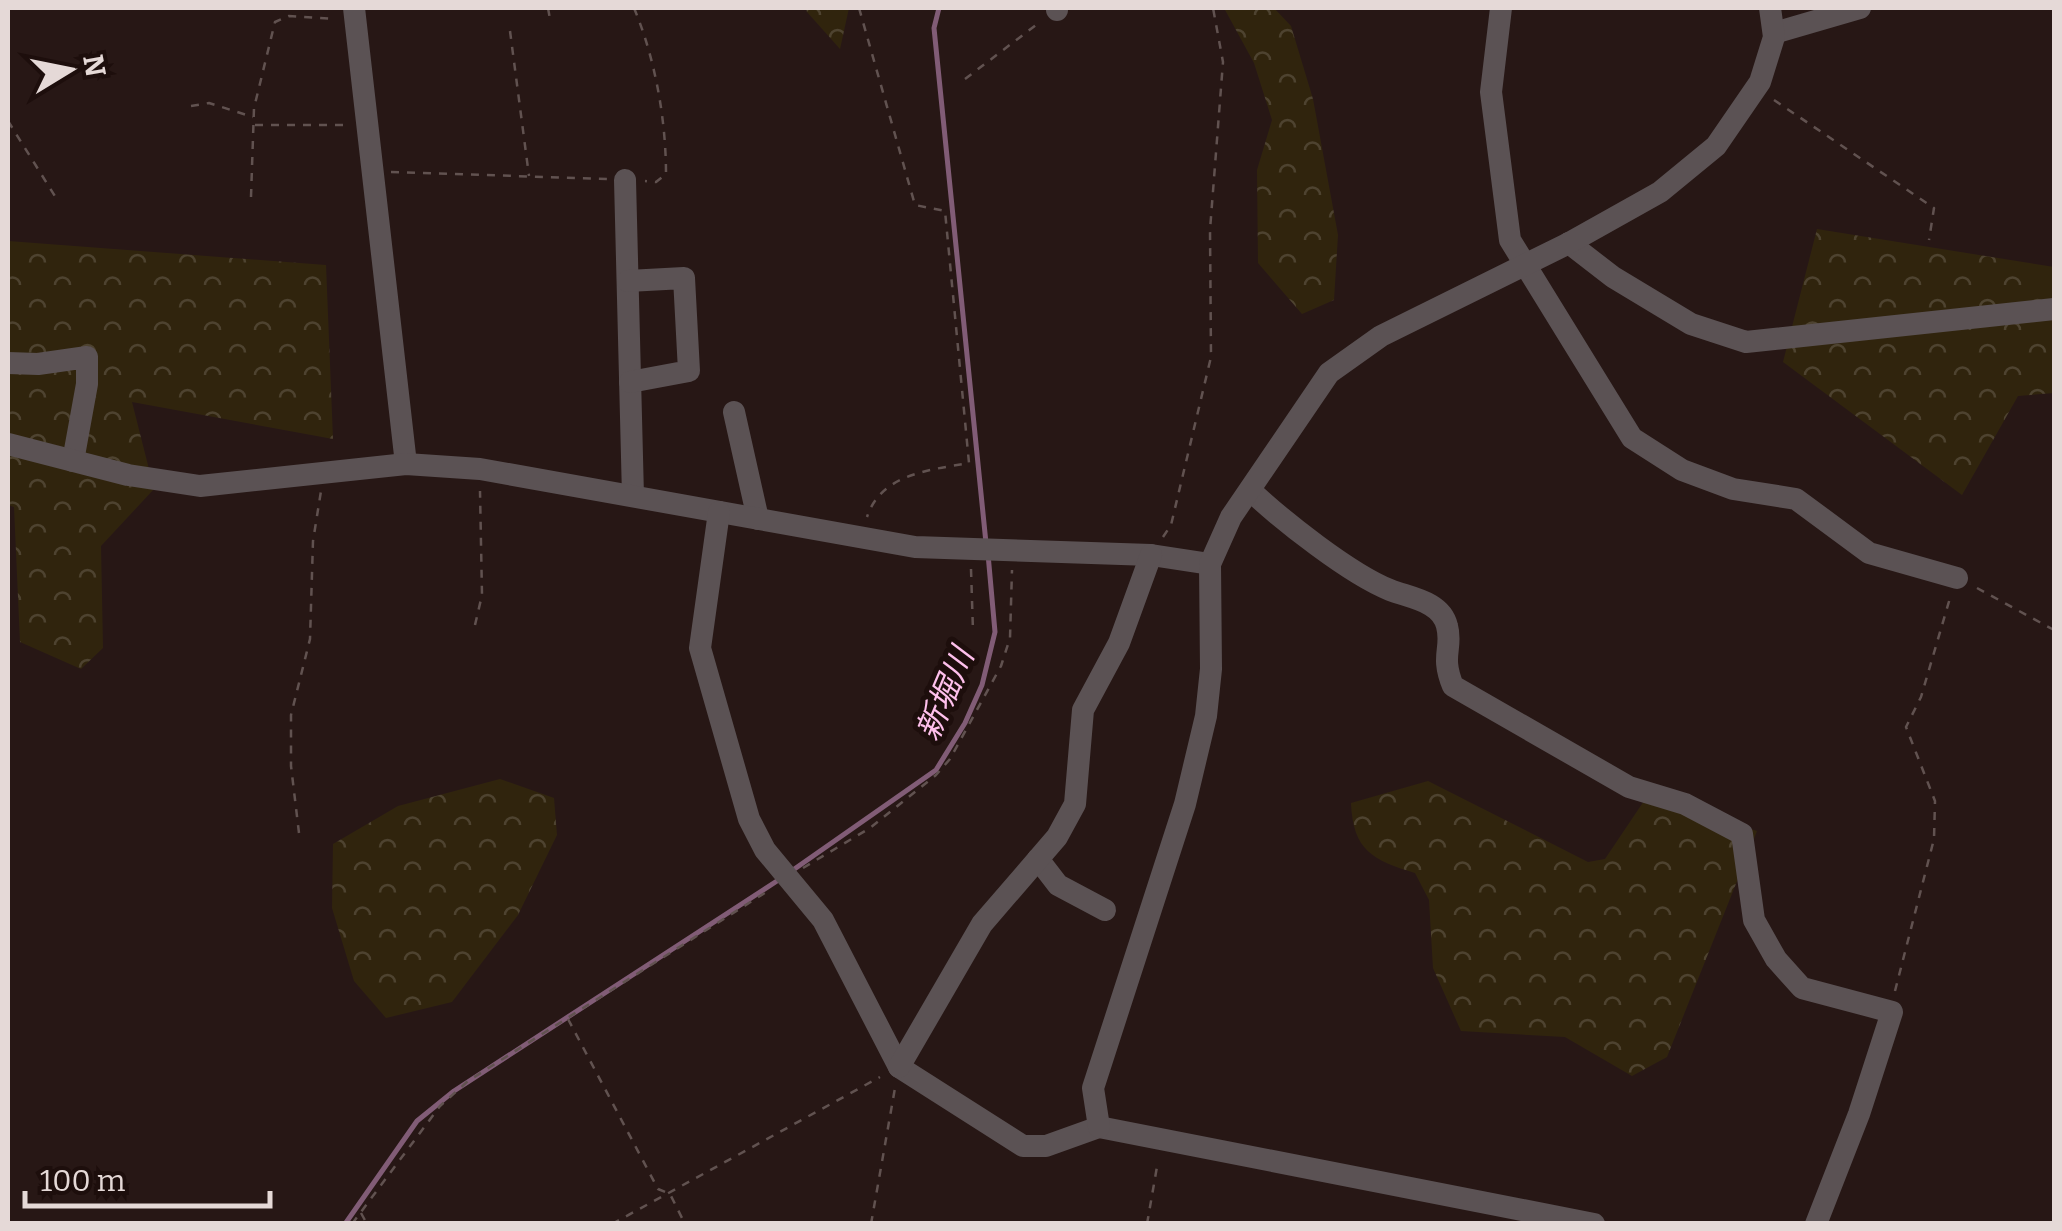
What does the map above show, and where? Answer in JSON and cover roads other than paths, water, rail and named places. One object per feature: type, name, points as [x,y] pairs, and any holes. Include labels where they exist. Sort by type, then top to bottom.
[{"type":"street","points":[[1500,8],[1491,92],[1510,240],[1632,438],[1682,470],[1733,489],[1796,500],[1869,552],[1956,578]]},
{"type":"street","points":[[1100,1127],[1094,1088],[1184,804],[1206,716],[1213,621],[1210,564],[1220,536],[1329,373],[1382,336],[1569,243],[1660,192],[1716,146],[1756,88],[1774,33],[1770,8]]},
{"type":"street","points":[[1774,33],[1860,8]]},
{"type":"street","points":[[354,11],[406,464]]},
{"type":"street","points":[[626,180],[633,496]]},
{"type":"street","points":[[1569,243],[1613,277],[1691,324],[1746,342],[2054,309]]},
{"type":"street","points":[[628,280],[684,278],[689,371],[630,382]]},
{"type":"street","points":[[8,363],[38,364],[87,357],[87,384],[73,461]]},
{"type":"street","points":[[734,412],[758,519]]},
{"type":"street","points":[[8,444],[200,486],[406,464],[480,469],[916,547],[1152,556],[1210,564]]},
{"type":"street","points":[[1251,490],[1276,514],[1386,588],[1435,607],[1447,626],[1444,665],[1453,686],[1628,787],[1685,804],[1742,834],[1754,920],[1776,959],[1802,988],[1892,1012],[1816,1224]]},
{"type":"street","points":[[719,512],[700,648],[750,818],[765,850],[824,920],[899,1067],[1023,1146],[1046,1146],[1100,1127],[1594,1224]]},
{"type":"street","points":[[899,1067],[982,924],[1057,837],[1075,804],[1084,710],[1119,643],[1152,556]]},
{"type":"street","points":[[1038,859],[1058,885],[1104,910]]},
{"type":"waterway","name":"新堀川","points":[[939,8],[934,28],[986,543]]},
{"type":"waterway","name":"新堀川","points":[[793,870],[936,770],[965,723],[982,685],[995,632],[988,554]]},
{"type":"waterway","name":"新堀川","points":[[345,1224],[417,1121],[454,1091],[780,879]]}]
